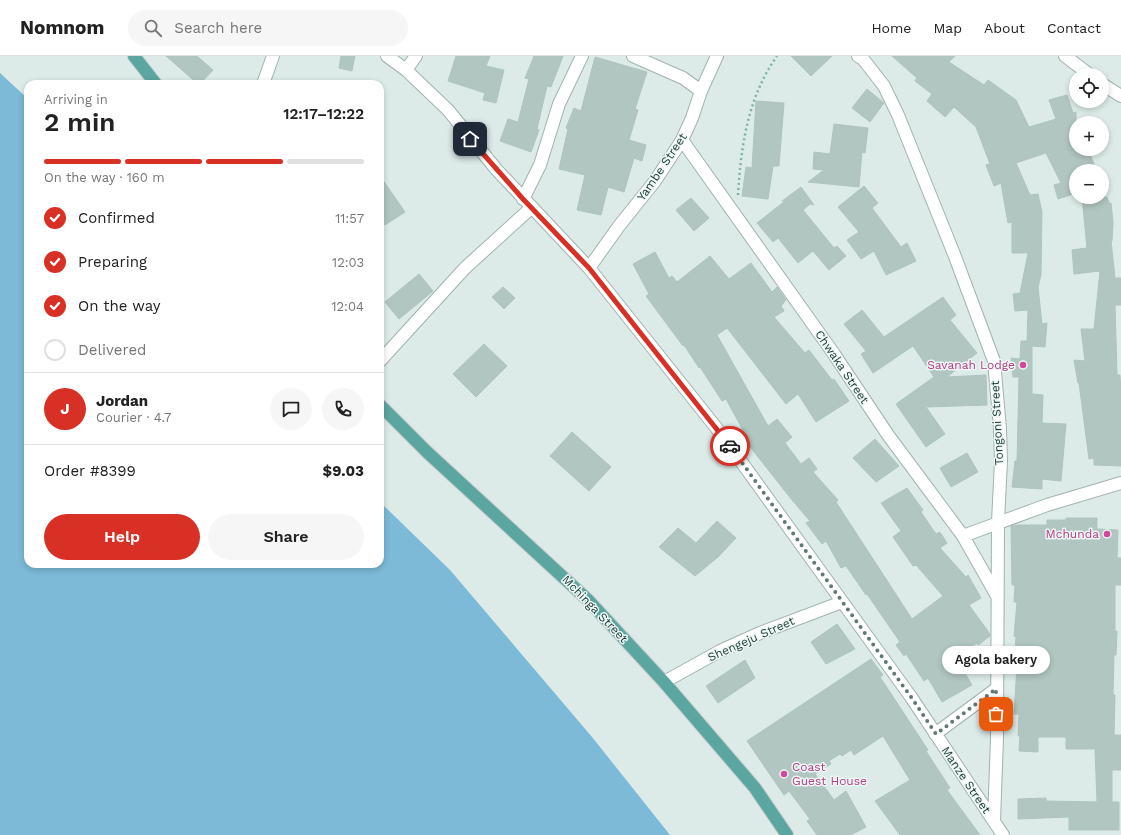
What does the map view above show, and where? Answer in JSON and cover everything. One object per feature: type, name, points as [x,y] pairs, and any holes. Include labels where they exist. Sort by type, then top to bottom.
[{"type":"main road","points":[[134,56],[153,80]]},
{"type":"main road","name":"Mchinga Street","points":[[384,409],[427,452],[589,601],[664,682],[755,788],[787,835]]},
{"type":"street","points":[[264,80],[273,56]]},
{"type":"street","name":"Manze Street","points":[[387,56],[406,70],[448,110],[477,148],[527,204],[589,268],[722,435],[911,697],[1003,835]]},
{"type":"street","points":[[406,70],[416,56]]},
{"type":"street","points":[[384,357],[465,268],[527,204],[559,104],[582,56]]},
{"type":"street","points":[[632,56],[683,78],[701,91]]},
{"type":"street","name":"Yambe Street","points":[[589,268],[619,226],[655,181],[682,140],[692,118],[701,91],[717,56]]},
{"type":"street","name":"Tongoni Street","points":[[858,56],[863,59],[884,86],[898,115],[957,261],[994,361],[1000,429],[1001,461],[998,522],[996,689],[997,738],[994,822]]},
{"type":"street","points":[[1065,56],[1081,68]]},
{"type":"street","points":[[1109,88],[1121,96]]},
{"type":"street","name":"Chwaka Street","points":[[682,140],[834,354],[888,436],[963,536],[998,597]]},
{"type":"street","points":[[963,536],[1047,505],[1121,484]]},
{"type":"street","name":"Shengeju Street","points":[[664,682],[720,651],[760,632],[842,602]]},
{"type":"street","points":[[936,734],[996,689]]},
{"type":"path","points":[[737,217],[741,156],[746,127],[765,73],[777,56]]},
{"type":"water","points":[[0,73],[24,95],[24,568],[384,568],[384,506],[450,570],[592,737],[670,835],[0,835]]},
{"type":"building","points":[[166,56],[197,56],[213,70],[204,80],[193,80]]},
{"type":"building","points":[[341,56],[355,56],[352,71],[339,68]]},
{"type":"building","points":[[456,56],[490,56],[486,66],[504,70],[496,103],[483,100],[485,93],[448,81]]},
{"type":"building","points":[[534,56],[563,56],[551,87],[547,86],[537,129],[539,130],[531,152],[500,141],[508,119],[518,122],[529,79],[525,78]]},
{"type":"building","points":[[791,56],[832,56],[811,76]]},
{"type":"building","points":[[892,56],[955,56],[949,62],[984,85],[988,80],[1016,100],[1029,127],[1056,119],[1049,100],[1067,95],[1069,108],[1071,108],[1073,113],[1076,112],[1076,116],[1069,116],[1069,156],[1091,156],[1094,164],[1069,164],[1069,195],[1058,199],[1054,185],[1061,183],[1046,153],[1016,163],[1030,195],[1038,194],[1042,212],[1041,275],[1038,287],[1042,324],[1047,323],[1045,347],[1032,346],[1032,394],[1043,395],[1042,423],[1066,424],[1061,481],[1042,479],[1042,489],[1012,487],[1015,461],[1017,461],[1019,377],[1013,377],[1011,358],[1020,359],[1021,341],[1027,341],[1028,310],[1015,311],[1013,294],[1020,293],[1028,253],[1012,253],[1012,222],[1008,223],[1001,183],[994,186],[986,165],[990,164],[976,127],[954,107],[945,117],[927,101],[932,94],[915,81],[917,78]]},
{"type":"building","points":[[595,57],[647,72],[635,109],[638,110],[629,140],[646,145],[642,161],[634,158],[624,192],[608,187],[601,215],[577,210],[585,175],[559,169],[568,129],[566,128],[574,108],[581,111]]},
{"type":"building","points":[[867,89],[884,103],[870,122],[852,108]]},
{"type":"building","points":[[756,101],[784,103],[779,166],[773,166],[768,199],[742,196],[746,167],[752,168]]},
{"type":"building","points":[[834,124],[868,128],[865,153],[862,152],[859,187],[808,182],[824,170],[813,169],[814,152],[830,154]]},
{"type":"building","points":[[384,182],[405,212],[385,225],[384,224]]},
{"type":"building","points":[[864,186],[878,203],[872,208],[901,247],[907,243],[916,261],[886,275],[874,251],[861,259],[847,240],[859,232],[838,207]]},
{"type":"building","points":[[801,187],[814,205],[810,204],[803,210],[834,248],[837,246],[846,256],[829,270],[813,251],[798,263],[778,238],[773,242],[757,223]]},
{"type":"building","points":[[691,198],[709,218],[694,231],[676,210]]},
{"type":"building","points":[[1111,203],[1113,222],[1111,241],[1115,278],[1121,278],[1121,305],[1115,305],[1117,375],[1120,375],[1121,392],[1121,466],[1094,465],[1094,458],[1089,459],[1079,383],[1074,360],[1085,361],[1081,329],[1094,329],[1100,271],[1074,274],[1072,250],[1087,248],[1083,204]]},
{"type":"building","points":[[655,252],[669,278],[672,276],[677,282],[710,256],[729,279],[751,263],[772,292],[777,287],[786,300],[781,306],[784,311],[774,317],[805,353],[809,350],[832,380],[834,379],[849,401],[816,422],[798,394],[786,404],[727,328],[717,335],[768,426],[777,419],[792,437],[785,443],[801,464],[809,458],[817,469],[813,472],[838,500],[836,502],[912,619],[943,596],[916,565],[913,566],[893,537],[901,531],[881,503],[907,488],[923,510],[921,512],[936,534],[940,532],[947,543],[940,548],[966,577],[968,575],[981,598],[969,605],[990,634],[990,636],[978,645],[977,643],[955,657],[972,685],[942,702],[928,678],[924,681],[906,654],[904,656],[896,645],[900,642],[846,566],[841,568],[826,541],[822,544],[806,523],[810,521],[747,443],[749,441],[726,399],[722,401],[700,367],[699,368],[684,345],[683,346],[646,296],[649,294],[633,264]]},
{"type":"building","points":[[419,274],[433,291],[399,319],[385,302]]},
{"type":"building","points":[[503,287],[515,298],[504,309],[492,297]]},
{"type":"building","points":[[943,297],[956,315],[950,320],[977,353],[947,377],[986,375],[987,405],[926,407],[945,434],[926,447],[896,404],[934,377],[913,346],[873,373],[861,354],[866,351],[844,324],[862,310],[884,337]]},
{"type":"building","points":[[484,344],[507,366],[476,397],[453,374]]},
{"type":"building","points":[[572,432],[611,467],[589,491],[550,456]]},
{"type":"building","points":[[875,439],[899,466],[876,482],[853,458]]},
{"type":"building","points":[[967,453],[978,472],[951,487],[940,468]]},
{"type":"building","points":[[1066,518],[1097,518],[1097,529],[1118,530],[1117,558],[1121,558],[1121,585],[1115,585],[1115,631],[1117,631],[1116,655],[1114,655],[1113,695],[1115,695],[1114,735],[1121,735],[1121,770],[1112,770],[1112,802],[1119,802],[1119,830],[1069,830],[1069,817],[1018,819],[1018,799],[1046,798],[1046,801],[1097,802],[1095,749],[1066,749],[1066,737],[1038,737],[1038,752],[1019,751],[1019,714],[1014,714],[1018,650],[1015,650],[1016,637],[1014,636],[1017,602],[1014,602],[1015,585],[1012,585],[1011,526],[1047,525],[1047,520],[1066,520]]},
{"type":"building","points":[[717,521],[736,538],[718,557],[695,576],[659,547],[678,528],[696,543]]},
{"type":"building","points":[[837,624],[855,649],[826,664],[811,642]]},
{"type":"building","points":[[871,659],[883,675],[880,677],[928,750],[926,751],[950,788],[947,790],[980,835],[900,835],[875,801],[910,780],[883,736],[854,755],[851,750],[842,756],[840,754],[829,761],[831,764],[815,774],[834,800],[846,791],[866,827],[851,835],[817,835],[807,821],[810,819],[789,791],[784,795],[747,741]]},
{"type":"building","points":[[745,660],[755,678],[718,703],[706,686]]},
{"type":"way so far","points":[[730,446],[936,734],[996,689],[996,714]]},
{"type":"place","name":"Savanah Lodge","points":[[1023,365]]},
{"type":"place","name":"Mchunda","points":[[1107,534]]},
{"type":"place","name":"Agola bakery","points":[[996,714]]},
{"type":"place","name":"Coast Guest House","points":[[784,774]]},
{"type":"route","points":[[470,139],[523,199],[589,268],[730,446]]}]
